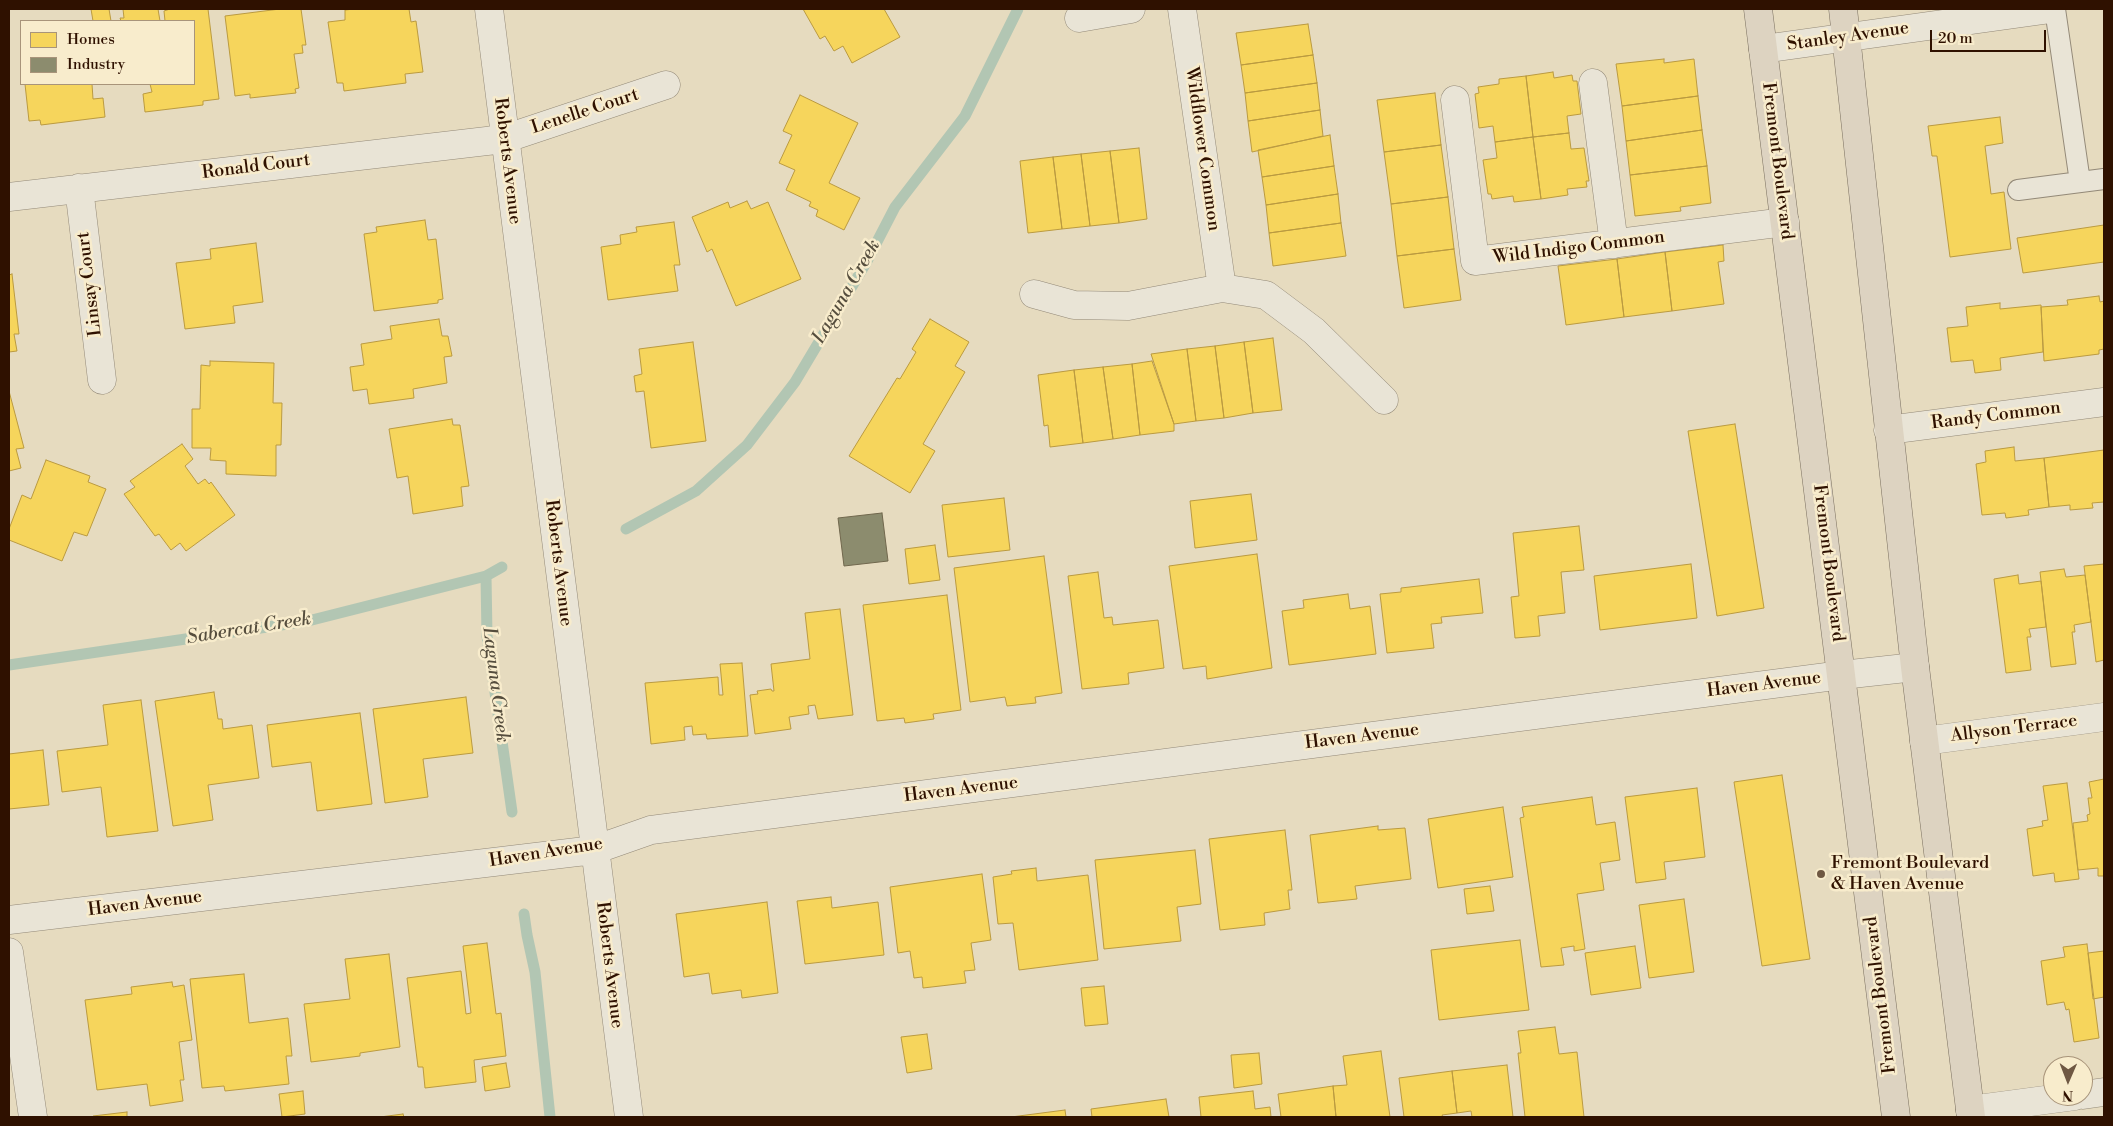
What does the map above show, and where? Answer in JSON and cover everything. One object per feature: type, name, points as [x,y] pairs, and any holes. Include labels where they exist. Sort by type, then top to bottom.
[{"type":"main road","name":"Fremont Boulevard","points":[[1758,9],[1896,1117]]},
{"type":"main road","points":[[1843,9],[1915,667],[1970,1114]]},
{"type":"street","name":"Roberts Avenue","points":[[489,9],[629,1117]]},
{"type":"street","points":[[1079,18],[1131,9]]},
{"type":"street","name":"Wildflower Common","points":[[1182,9],[1222,288]]},
{"type":"street","name":"Stanley Avenue","points":[[1763,49],[2053,9]]},
{"type":"street","points":[[1593,83],[1614,244]]},
{"type":"street","name":"Lenelle Court","points":[[504,139],[666,85]]},
{"type":"street","name":"Wild Indigo Common","points":[[1454,100],[1475,261],[1785,222]]},
{"type":"street","name":"Ronald Court","points":[[9,197],[504,139]]},
{"type":"street","name":"Linsay Court","points":[[79,188],[102,380]]},
{"type":"street","points":[[1034,294],[1074,305],[1128,306],[1222,288],[1266,295],[1314,331],[1384,400]]},
{"type":"street","name":"Randy Common","points":[[1888,430],[2104,402]]},
{"type":"street","name":"Haven Avenue","points":[[9,920],[594,850],[651,830],[1915,667]]},
{"type":"street","name":"Allyson Terrace","points":[[1924,741],[2104,717]]},
{"type":"street","points":[[9,952],[33,1117]]},
{"type":"street","points":[[1970,1114],[2043,1101]]},
{"type":"lane","points":[[2053,9],[2080,182]]},
{"type":"lane","points":[[2018,190],[2104,179]]},
{"type":"building: Homes","points":[[91,9],[109,9],[111,20],[93,20]]},
{"type":"building: Homes","points":[[123,9],[158,9],[160,20],[121,20],[120,18],[124,18]]},
{"type":"building: Homes","points":[[170,9],[208,9],[219,99],[203,101],[203,105],[145,112],[143,94],[152,92],[150,85],[195,85],[195,20],[165,20],[164,11]]},
{"type":"building: Homes","points":[[280,9],[301,9],[306,45],[302,45],[303,53],[294,54],[299,88],[295,89],[296,93],[250,98],[250,94],[235,96],[225,16]]},
{"type":"building: Homes","points":[[409,9],[411,22],[416,21],[423,72],[405,74],[406,83],[344,91],[343,83],[337,83],[328,22],[345,20],[345,10]]},
{"type":"building: Homes","points":[[803,9],[884,9],[900,37],[852,63],[843,46],[834,51],[825,36],[820,39]]},
{"type":"building: Homes","points":[[1308,24],[1313,55],[1241,65],[1236,33]]},
{"type":"building: Homes","points":[[1313,55],[1317,83],[1245,93],[1241,65]]},
{"type":"building: Homes","points":[[1664,59],[1664,63],[1694,59],[1698,96],[1622,106],[1616,64]]},
{"type":"building: Homes","points":[[1553,72],[1554,78],[1572,75],[1573,81],[1577,81],[1581,114],[1567,116],[1569,133],[1533,137],[1526,76]]},
{"type":"building: Homes","points":[[1526,76],[1533,137],[1495,142],[1493,126],[1479,128],[1475,94],[1479,93],[1478,87],[1499,84],[1499,79]]},
{"type":"building: Homes","points":[[1317,83],[1320,110],[1248,121],[1245,93]]},
{"type":"building: Homes","points":[[25,85],[92,85],[93,99],[103,98],[105,117],[41,125],[40,120],[29,121]]},
{"type":"building: Homes","points":[[1435,93],[1441,145],[1384,152],[1377,100]]},
{"type":"building: Homes","points":[[800,95],[858,123],[829,183],[860,198],[844,230],[816,216],[818,210],[809,206],[811,202],[786,190],[795,170],[779,163],[792,135],[783,131]]},
{"type":"building: Homes","points":[[1698,96],[1702,130],[1626,141],[1622,106]]},
{"type":"building: Homes","points":[[1320,110],[1323,136],[1252,152],[1248,121]]},
{"type":"building: Homes","points":[[2000,117],[2003,143],[1985,146],[1991,194],[2004,192],[2011,249],[1950,257],[1937,156],[1932,156],[1928,126]]},
{"type":"building: Homes","points":[[1702,130],[1707,166],[1630,175],[1626,141]]},
{"type":"building: Homes","points":[[1569,133],[1571,149],[1584,148],[1589,181],[1586,181],[1587,187],[1567,189],[1568,195],[1541,199],[1533,137]]},
{"type":"building: Homes","points":[[1330,135],[1334,166],[1262,177],[1258,150]]},
{"type":"building: Homes","points":[[1533,137],[1541,199],[1514,202],[1513,196],[1492,199],[1491,194],[1488,194],[1483,160],[1497,158],[1495,142]]},
{"type":"building: Homes","points":[[1441,145],[1448,197],[1391,204],[1384,152]]},
{"type":"building: Homes","points":[[1139,148],[1147,219],[1119,223],[1110,151]]},
{"type":"building: Homes","points":[[1110,151],[1119,223],[1090,226],[1081,154]]},
{"type":"building: Homes","points":[[1081,154],[1090,226],[1062,229],[1053,157]]},
{"type":"building: Homes","points":[[1053,157],[1062,229],[1028,233],[1020,161]]},
{"type":"building: Homes","points":[[1334,166],[1338,194],[1266,205],[1262,177]]},
{"type":"building: Homes","points":[[1707,166],[1711,203],[1680,207],[1681,211],[1635,216],[1630,175]]},
{"type":"building: Homes","points":[[1338,194],[1341,223],[1269,233],[1266,205]]},
{"type":"building: Homes","points":[[1448,197],[1454,249],[1397,256],[1391,204]]},
{"type":"building: Homes","points":[[747,201],[751,209],[768,202],[801,279],[736,306],[712,249],[707,252],[692,217],[728,202],[730,208]]},
{"type":"building: Homes","points":[[425,220],[428,240],[436,239],[443,299],[438,300],[438,303],[374,311],[364,234],[377,232],[376,227]]},
{"type":"building: Homes","points":[[674,222],[680,265],[674,265],[678,291],[608,300],[601,247],[621,244],[620,235],[637,232],[636,227]]},
{"type":"building: Homes","points":[[1341,223],[1346,256],[1273,266],[1269,233]]},
{"type":"building: Homes","points":[[2104,225],[2104,262],[2023,273],[2017,238]]},
{"type":"building: Homes","points":[[256,243],[263,302],[233,306],[235,323],[185,329],[176,263],[211,259],[210,249]]},
{"type":"building: Homes","points":[[1723,245],[1724,261],[1718,262],[1724,304],[1672,311],[1665,252]]},
{"type":"building: Homes","points":[[1454,249],[1461,300],[1404,308],[1397,256]]},
{"type":"building: Homes","points":[[1665,252],[1672,311],[1624,317],[1617,259]]},
{"type":"building: Homes","points":[[1617,259],[1624,317],[1566,325],[1558,266]]},
{"type":"building: Homes","points":[[12,274],[19,334],[14,334],[17,351],[9,352],[9,275]]},
{"type":"building: Homes","points":[[2099,296],[2100,302],[2104,301],[2104,349],[2099,350],[2099,354],[2044,361],[2041,307],[2068,305],[2067,300]]},
{"type":"building: Homes","points":[[2000,303],[2000,309],[2041,305],[2043,352],[2000,358],[2001,370],[1975,373],[1973,360],[1951,362],[1947,328],[1968,326],[1966,307]]},
{"type":"building: Homes","points":[[439,319],[442,336],[448,336],[452,356],[444,357],[447,383],[413,389],[414,398],[369,404],[367,389],[353,391],[350,367],[364,365],[361,344],[392,339],[390,326]]},
{"type":"building: Homes","points":[[930,319],[969,342],[955,366],[965,372],[923,444],[935,451],[910,493],[849,456],[897,378],[900,379],[916,352],[912,349]]},
{"type":"building: Homes","points":[[1273,338],[1282,410],[1253,413],[1244,342]]},
{"type":"building: Homes","points":[[693,342],[706,441],[651,448],[644,391],[636,392],[634,376],[642,374],[639,349]]},
{"type":"building: Homes","points":[[1244,342],[1253,413],[1224,418],[1215,346]]},
{"type":"building: Homes","points":[[1215,346],[1224,418],[1196,421],[1187,349]]},
{"type":"building: Homes","points":[[1187,349],[1196,421],[1174,424],[1151,354]]},
{"type":"building: Homes","points":[[210,361],[274,363],[273,403],[282,403],[281,445],[276,445],[276,476],[226,474],[226,461],[210,460],[211,448],[192,448],[192,409],[200,409],[201,365],[210,366]]},
{"type":"building: Homes","points":[[1152,361],[1174,424],[1174,431],[1140,435],[1132,364]]},
{"type":"building: Homes","points":[[1132,364],[1140,435],[1113,439],[1103,367]]},
{"type":"building: Homes","points":[[1103,367],[1113,439],[1083,443],[1074,370]]},
{"type":"building: Homes","points":[[1074,370],[1083,443],[1050,447],[1048,425],[1044,426],[1038,375]]},
{"type":"building: Homes","points":[[9,391],[24,448],[16,449],[21,468],[9,471]]},
{"type":"building: Homes","points":[[452,419],[453,425],[460,425],[469,486],[461,487],[463,506],[413,514],[408,476],[397,478],[389,429]]},
{"type":"building: Homes","points":[[1735,424],[1764,608],[1717,616],[1688,431]]},
{"type":"building: Homes","points":[[182,444],[193,459],[185,466],[198,484],[205,479],[209,484],[211,482],[235,515],[186,551],[180,543],[171,550],[159,534],[155,536],[124,494],[135,487],[130,481]]},
{"type":"building: Homes","points":[[2014,447],[2015,461],[2044,458],[2049,507],[2028,510],[2029,515],[2006,518],[2005,513],[1982,515],[1976,464],[1986,462],[1985,451]]},
{"type":"building: Homes","points":[[2104,450],[2104,502],[2092,503],[2093,508],[2070,510],[2070,505],[2049,507],[2044,458]]},
{"type":"building: Homes","points":[[46,460],[90,476],[88,482],[106,489],[87,536],[74,532],[62,561],[9,540],[9,529],[22,495],[31,499]]},
{"type":"building: Homes","points":[[1251,494],[1257,540],[1195,548],[1190,501]]},
{"type":"building: Homes","points":[[1004,498],[1010,550],[948,557],[942,505]]},
{"type":"building: Homes","points":[[1579,526],[1584,570],[1561,572],[1565,613],[1538,616],[1540,636],[1515,638],[1511,597],[1519,596],[1513,533]]},
{"type":"building: Homes","points":[[935,545],[940,580],[909,584],[905,549]]},
{"type":"building: Homes","points":[[1257,554],[1272,668],[1207,679],[1206,666],[1183,669],[1169,566]]},
{"type":"building: Homes","points":[[1044,556],[1062,693],[1035,697],[1036,703],[1007,706],[1005,697],[970,702],[954,568]]},
{"type":"building: Homes","points":[[1691,564],[1697,618],[1600,630],[1594,576]]},
{"type":"building: Homes","points":[[2104,564],[2104,660],[2096,662],[2084,566]]},
{"type":"building: Homes","points":[[2064,569],[2066,577],[2085,575],[2091,622],[2074,625],[2075,632],[2072,632],[2076,664],[2051,667],[2040,572]]},
{"type":"building: Homes","points":[[1098,572],[1104,618],[1112,617],[1113,625],[1158,620],[1164,668],[1128,673],[1129,684],[1082,689],[1068,576]]},
{"type":"building: Homes","points":[[2018,575],[2019,584],[2041,581],[2046,627],[2029,629],[2031,637],[2027,637],[2031,670],[2006,673],[1994,579]]},
{"type":"building: Homes","points":[[1479,579],[1483,613],[1441,617],[1442,623],[1431,624],[1434,648],[1387,653],[1380,594],[1401,592],[1401,588]]},
{"type":"building: Homes","points":[[1348,594],[1350,609],[1370,606],[1376,654],[1289,665],[1282,611],[1304,608],[1303,600]]},
{"type":"building: Homes","points":[[947,595],[961,710],[933,714],[934,719],[905,723],[904,718],[877,721],[863,605]]},
{"type":"building: Homes","points":[[840,609],[853,715],[818,719],[815,705],[808,706],[809,714],[789,717],[791,729],[755,734],[750,695],[758,694],[757,691],[771,689],[774,691],[771,664],[810,659],[805,613]]},
{"type":"building: Homes","points":[[742,663],[748,736],[707,739],[706,734],[693,735],[692,726],[684,727],[685,740],[651,744],[645,683],[718,677],[719,695],[723,695],[720,664]]},
{"type":"building: Homes","points":[[214,692],[218,719],[222,719],[223,729],[252,725],[259,778],[208,785],[213,820],[173,826],[155,701]]},
{"type":"building: Homes","points":[[466,697],[473,753],[423,759],[428,797],[385,803],[373,709]]},
{"type":"building: Homes","points":[[141,700],[158,831],[107,837],[101,787],[62,792],[57,751],[108,745],[103,705]]},
{"type":"building: Homes","points":[[360,713],[372,804],[317,811],[311,762],[272,767],[267,725]]},
{"type":"building: Homes","points":[[43,750],[49,805],[9,809],[9,754]]},
{"type":"building: Homes","points":[[1782,775],[1810,959],[1762,966],[1734,782]]},
{"type":"building: Homes","points":[[2104,779],[2104,876],[2098,876],[2098,868],[2078,870],[2073,823],[2088,821],[2087,815],[2090,814],[2088,798],[2092,798],[2089,782]]},
{"type":"building: Homes","points":[[2067,783],[2079,879],[2055,882],[2054,873],[2033,876],[2027,829],[2043,826],[2042,821],[2048,820],[2043,786]]},
{"type":"building: Homes","points":[[1697,788],[1705,857],[1664,862],[1666,879],[1636,883],[1625,797]]},
{"type":"building: Homes","points":[[1592,797],[1596,825],[1615,822],[1620,860],[1600,863],[1604,890],[1577,894],[1585,949],[1574,951],[1574,946],[1561,948],[1564,965],[1541,967],[1520,818],[1524,817],[1522,807]]},
{"type":"building: Homes","points":[[1503,807],[1513,877],[1438,888],[1428,819]]},
{"type":"building: Homes","points":[[1378,826],[1378,830],[1405,828],[1411,879],[1355,886],[1357,899],[1318,903],[1310,835]]},
{"type":"building: Homes","points":[[1285,830],[1292,890],[1288,890],[1290,909],[1264,913],[1265,925],[1220,930],[1209,839]]},
{"type":"building: Homes","points":[[1195,850],[1201,904],[1177,907],[1181,941],[1104,949],[1095,860]]},
{"type":"building: Homes","points":[[1036,868],[1037,881],[1088,875],[1098,960],[1019,970],[1013,923],[998,924],[993,877],[1012,874],[1011,871]]},
{"type":"building: Homes","points":[[982,874],[991,940],[971,943],[975,970],[964,971],[966,983],[923,988],[922,977],[914,978],[910,951],[898,953],[890,887]]},
{"type":"building: Homes","points":[[1490,886],[1494,911],[1467,914],[1464,889]]},
{"type":"building: Homes","points":[[831,897],[832,908],[878,902],[884,955],[805,964],[797,901]]},
{"type":"building: Homes","points":[[1684,899],[1694,972],[1649,978],[1639,905]]},
{"type":"building: Homes","points":[[767,902],[778,993],[742,998],[741,990],[712,994],[709,973],[684,977],[676,914]]},
{"type":"building: Homes","points":[[1520,940],[1529,1010],[1439,1020],[1431,950]]},
{"type":"building: Homes","points":[[487,943],[496,1014],[501,1013],[506,1056],[474,1060],[476,1082],[425,1088],[423,1067],[418,1067],[407,978],[461,971],[466,1014],[471,1013],[463,946]]},
{"type":"building: Homes","points":[[2087,944],[2099,1038],[2074,1042],[2069,1009],[2066,1010],[2064,1002],[2047,1005],[2041,961],[2065,957],[2063,947]]},
{"type":"building: Homes","points":[[1635,946],[1641,988],[1591,995],[1585,953]]},
{"type":"building: Homes","points":[[2104,951],[2104,997],[2093,999],[2088,953]]},
{"type":"building: Homes","points":[[389,954],[400,1047],[360,1053],[360,1056],[311,1062],[304,1004],[350,999],[345,959]]},
{"type":"building: Homes","points":[[244,974],[249,1023],[288,1018],[292,1056],[286,1056],[289,1084],[225,1091],[224,1086],[202,1088],[190,979]]},
{"type":"building: Homes","points":[[172,982],[173,987],[184,985],[192,1040],[179,1042],[184,1080],[180,1080],[183,1101],[150,1106],[147,1084],[97,1090],[85,1000],[132,994],[131,987]]},
{"type":"building: Homes","points":[[1104,986],[1108,1024],[1085,1026],[1081,988]]},
{"type":"building: Homes","points":[[1555,1027],[1559,1054],[1577,1052],[1584,1117],[1525,1117],[1518,1053],[1521,1053],[1518,1031]]},
{"type":"building: Homes","points":[[927,1034],[932,1069],[907,1073],[901,1037]]},
{"type":"building: Homes","points":[[1381,1051],[1390,1117],[1336,1117],[1333,1086],[1347,1085],[1343,1056]]},
{"type":"building: Homes","points":[[1259,1053],[1262,1084],[1234,1088],[1231,1055]]},
{"type":"building: Homes","points":[[506,1063],[510,1087],[485,1091],[482,1067]]},
{"type":"building: Homes","points":[[1507,1065],[1513,1117],[1472,1117],[1471,1111],[1457,1113],[1452,1071]]},
{"type":"building: Homes","points":[[1452,1071],[1457,1113],[1442,1115],[1443,1117],[1404,1117],[1399,1078]]},
{"type":"building: Homes","points":[[1333,1086],[1336,1117],[1281,1117],[1278,1094]]},
{"type":"building: Homes","points":[[303,1091],[305,1114],[282,1117],[279,1094]]},
{"type":"building: Homes","points":[[1253,1091],[1255,1109],[1270,1107],[1271,1117],[1201,1117],[1199,1097]]},
{"type":"building: Homes","points":[[1166,1099],[1169,1117],[1092,1117],[1091,1109]]},
{"type":"building: Homes","points":[[1065,1110],[1066,1117],[1011,1117]]},
{"type":"building: Homes","points":[[127,1112],[127,1117],[93,1117],[93,1116]]},
{"type":"building: Homes","points":[[403,1114],[404,1117],[380,1117]]},
{"type":"building: Industry","points":[[882,513],[888,561],[844,566],[838,518]]},
{"type":"waterway","name":"Laguna Creek","points":[[626,529],[696,491],[747,445],[795,382],[866,263],[895,207],[965,116],[1018,9]]},
{"type":"waterway","name":"Sabercat Creek","points":[[9,665],[308,621],[486,576],[502,567]]},
{"type":"waterway","name":"Laguna Creek","points":[[486,576],[487,636],[512,812]]},
{"type":"waterway","name":"Laguna Creek","points":[[524,914],[535,972],[550,1117]]},
{"type":"place","name":"Fremont Boulevard & Haven Avenue","points":[[1821,874]]}]
